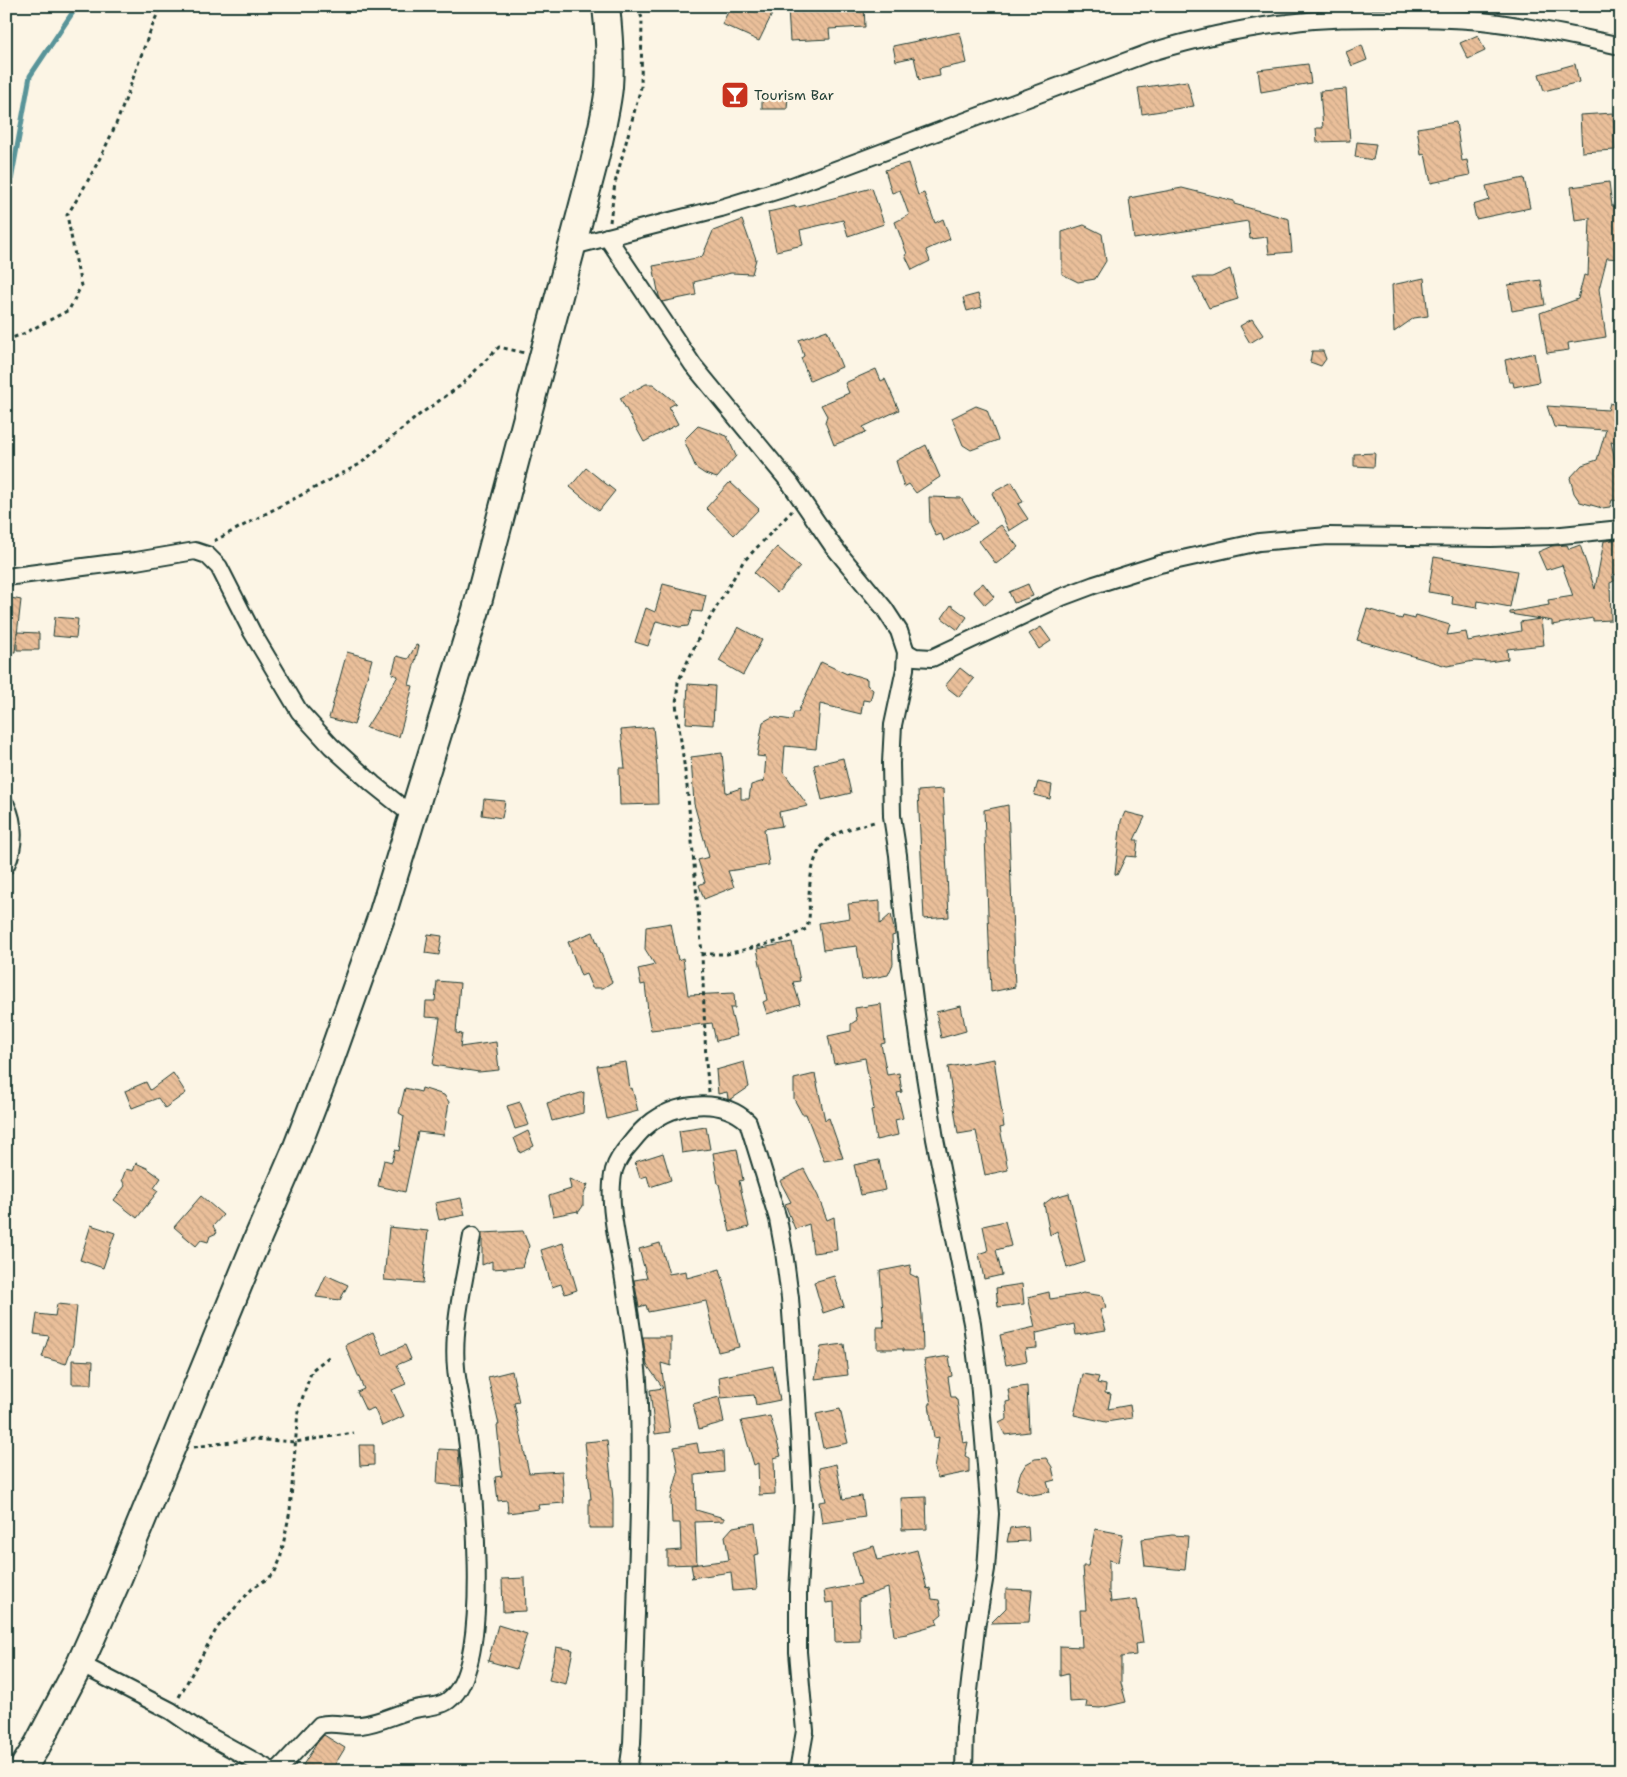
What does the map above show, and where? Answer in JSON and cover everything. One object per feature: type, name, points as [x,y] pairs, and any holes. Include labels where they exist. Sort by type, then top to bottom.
[{"type":"highway","points":[[20,1771],[38,1744],[80,1664],[117,1581],[259,1234],[295,1152],[330,1061],[383,912],[476,610],[593,167],[607,104],[609,34],[606,6]]},
{"type":"street","points":[[573,246],[721,208],[792,186],[1150,52],[1199,39],[1312,20],[1444,18],[1490,22],[1535,29],[1621,46]]},
{"type":"street","points":[[607,237],[693,365],[802,500],[833,546],[892,619],[899,631],[906,652],[905,669],[893,725],[891,763],[892,816],[898,855],[904,922],[935,1138],[972,1323],[990,1514],[988,1544],[965,1727],[964,1771]]},
{"type":"street","points":[[906,652],[915,657],[932,658],[1062,597],[1094,585],[1160,564],[1259,542],[1328,536],[1535,537],[1621,529]]},
{"type":"street","points":[[6,577],[136,561],[196,551],[207,555],[219,566],[252,632],[299,711],[345,759],[413,816]]},
{"type":"street","points":[[6,805],[12,822],[12,836],[11,850],[6,865]]},
{"type":"street","points":[[628,1771],[632,1743],[641,1455],[636,1369],[629,1307],[613,1209],[612,1185],[614,1170],[621,1155],[648,1124],[682,1107],[710,1105],[724,1107],[739,1114],[748,1122],[778,1219],[790,1298],[802,1504],[798,1592],[798,1652],[805,1732],[798,1771]]},
{"type":"street","points":[[277,1771],[320,1725],[326,1723],[359,1725],[373,1723],[416,1708],[440,1705],[460,1690],[466,1675],[474,1632],[477,1556],[475,1517],[464,1416],[456,1367],[457,1325],[472,1236]]},
{"type":"street","points":[[80,1664],[171,1711],[200,1732],[272,1771]]},
{"type":"path","points":[[6,340],[69,310],[81,286],[68,215],[91,178],[116,124],[147,37],[161,6]]},
{"type":"path","points":[[607,237],[615,183],[641,87],[642,18],[637,6]]},
{"type":"path","points":[[196,551],[360,464],[419,415],[460,386],[499,347],[544,357]]},
{"type":"path","points":[[710,1105],[706,1063],[702,954],[687,786],[676,704],[678,682],[699,637],[743,562],[802,500]]},
{"type":"path","points":[[702,954],[727,954],[783,940],[806,930],[809,923],[811,878],[819,850],[825,842],[834,835],[892,816]]},
{"type":"path","points":[[171,1711],[217,1628],[231,1610],[252,1589],[274,1574],[280,1560],[290,1511],[298,1411],[312,1370],[330,1356]]},
{"type":"path","points":[[171,1450],[253,1440],[295,1442],[354,1434]]},
{"type":"building","points":[[731,6],[776,6],[759,41],[722,24]]},
{"type":"building","points":[[864,6],[865,27],[829,29],[830,39],[790,41],[788,9]]},
{"type":"building","points":[[960,32],[967,63],[939,69],[940,76],[919,80],[914,57],[896,61],[893,46]]},
{"type":"building","points":[[1478,35],[1485,51],[1468,59],[1460,43]]},
{"type":"building","points":[[1362,45],[1367,60],[1352,66],[1346,52]]},
{"type":"building","points":[[1308,64],[1311,83],[1261,92],[1258,70]]},
{"type":"building","points":[[1575,64],[1579,82],[1544,91],[1539,74]]},
{"type":"building","points":[[1187,81],[1194,106],[1142,114],[1138,88]]},
{"type":"building","points":[[1346,89],[1350,141],[1317,142],[1316,128],[1323,128],[1320,91]]},
{"type":"building","points":[[762,94],[788,95],[787,109],[762,109]]},
{"type":"building","points":[[1613,113],[1615,150],[1582,152],[1580,115]]},
{"type":"building","points":[[1456,122],[1462,161],[1467,160],[1470,175],[1431,183],[1425,154],[1421,155],[1417,128]]},
{"type":"building","points":[[1357,142],[1376,144],[1373,160],[1355,157]]},
{"type":"building","points":[[908,163],[918,195],[924,193],[935,223],[943,219],[950,239],[926,250],[930,261],[912,270],[905,255],[907,254],[895,222],[909,215],[900,190],[892,193],[885,170]]},
{"type":"building","points":[[1524,178],[1530,208],[1476,219],[1473,205],[1489,200],[1486,186]]},
{"type":"building","points":[[1609,182],[1612,206],[1616,206],[1620,234],[1620,259],[1607,258],[1599,289],[1606,337],[1568,343],[1569,350],[1547,353],[1540,313],[1578,299],[1584,275],[1588,276],[1590,218],[1575,220],[1571,187]]},
{"type":"building","points":[[872,188],[884,224],[848,236],[843,220],[800,230],[803,245],[776,251],[768,212],[795,206],[795,208]]},
{"type":"building","points":[[1182,188],[1234,201],[1234,204],[1289,219],[1292,252],[1269,254],[1267,237],[1250,239],[1248,221],[1134,239],[1129,198]]},
{"type":"building","points":[[742,220],[756,259],[752,274],[731,273],[694,282],[696,295],[662,302],[653,266],[702,257],[713,231]]},
{"type":"building","points":[[1084,225],[1102,234],[1106,261],[1095,279],[1078,282],[1062,274],[1062,232]]},
{"type":"building","points":[[1230,269],[1238,299],[1209,308],[1193,277],[1212,277]]},
{"type":"building","points":[[1424,278],[1428,316],[1414,318],[1394,332],[1392,285]]},
{"type":"building","points":[[1541,280],[1545,305],[1512,311],[1508,285]]},
{"type":"building","points":[[978,294],[982,307],[967,311],[963,298]]},
{"type":"building","points":[[1252,319],[1263,335],[1250,343],[1240,326]]},
{"type":"building","points":[[827,330],[842,367],[810,381],[801,358],[804,356],[799,340]]},
{"type":"building","points":[[1312,351],[1323,351],[1326,359],[1321,366],[1310,362]]},
{"type":"building","points":[[1534,353],[1539,382],[1514,387],[1513,382],[1509,382],[1505,360]]},
{"type":"building","points":[[876,369],[881,381],[885,379],[899,410],[863,427],[866,432],[834,445],[825,422],[827,416],[821,405],[849,393],[845,383]]},
{"type":"building","points":[[646,384],[653,384],[676,403],[669,407],[678,424],[644,442],[620,398]]},
{"type":"building","points":[[1610,403],[1621,407],[1621,445],[1611,442],[1620,483],[1621,501],[1612,500],[1610,507],[1602,508],[1580,502],[1574,493],[1570,478],[1582,465],[1597,460],[1606,430],[1554,427],[1547,406],[1608,410]]},
{"type":"building","points":[[976,406],[987,410],[998,440],[971,450],[963,445],[952,418]]},
{"type":"building","points":[[698,426],[727,436],[736,456],[717,478],[705,474],[696,468],[684,440]]},
{"type":"building","points":[[926,445],[940,477],[916,493],[909,484],[904,487],[896,461]]},
{"type":"building","points":[[1375,453],[1374,467],[1354,466],[1354,454]]},
{"type":"building","points":[[586,468],[615,491],[599,511],[570,487]]},
{"type":"building","points":[[730,482],[759,509],[734,535],[706,508]]},
{"type":"building","points":[[1012,482],[1023,502],[1018,504],[1028,519],[1009,531],[992,493]]},
{"type":"building","points":[[929,497],[961,498],[977,523],[944,541],[941,534],[936,536],[930,523]]},
{"type":"building","points":[[1001,525],[1018,547],[996,564],[979,541]]},
{"type":"building","points":[[1621,539],[1621,576],[1612,574],[1614,581],[1610,583],[1611,620],[1593,621],[1593,618],[1552,625],[1552,621],[1541,619],[1544,645],[1507,649],[1508,659],[1489,662],[1474,661],[1447,666],[1357,640],[1367,609],[1402,619],[1403,616],[1415,619],[1416,615],[1450,625],[1447,635],[1466,632],[1468,641],[1521,631],[1520,622],[1540,619],[1510,614],[1510,612],[1549,605],[1548,600],[1573,596],[1562,565],[1546,570],[1538,552],[1552,546],[1567,545],[1569,549],[1580,545],[1595,589],[1604,541]]},
{"type":"building","points":[[777,547],[800,567],[777,593],[754,573]]},
{"type":"building","points":[[1434,557],[1517,571],[1510,607],[1478,601],[1477,608],[1452,604],[1453,596],[1428,592]]},
{"type":"building","points":[[983,583],[994,597],[985,605],[973,591]]},
{"type":"building","points":[[663,584],[706,595],[702,612],[693,611],[688,626],[679,627],[656,621],[648,646],[635,642],[646,608],[655,612]]},
{"type":"building","points":[[1028,584],[1033,596],[1014,603],[1009,592]]},
{"type":"building","points":[[6,597],[21,600],[15,652],[6,652]]},
{"type":"building","points":[[951,605],[967,617],[958,630],[942,618]]},
{"type":"building","points":[[55,617],[78,619],[76,638],[53,636]]},
{"type":"building","points":[[738,627],[762,640],[743,675],[719,661]]},
{"type":"building","points":[[1041,627],[1051,641],[1039,649],[1029,634]]},
{"type":"building","points":[[17,632],[39,633],[39,650],[17,650]]},
{"type":"building","points":[[416,645],[419,646],[409,685],[413,686],[399,737],[366,728],[398,676],[392,674],[397,656],[408,659]]},
{"type":"building","points":[[347,652],[372,659],[354,725],[329,718]]},
{"type":"building","points":[[821,662],[847,674],[867,679],[867,685],[873,690],[870,701],[863,700],[861,714],[820,704],[816,749],[785,746],[783,771],[808,806],[779,812],[782,826],[764,829],[769,865],[728,871],[734,887],[704,899],[699,885],[705,882],[698,860],[709,857],[694,804],[691,757],[722,753],[726,793],[741,788],[741,799],[749,799],[751,785],[764,781],[766,757],[757,756],[763,722],[772,717],[792,720],[794,712],[798,712]]},
{"type":"building","points":[[960,668],[974,679],[959,697],[945,686]]},
{"type":"building","points":[[688,684],[715,686],[713,725],[686,723]]},
{"type":"building","points":[[653,727],[658,804],[620,805],[619,768],[625,768],[621,730]]},
{"type":"building","points":[[843,758],[851,793],[822,800],[814,765]]},
{"type":"building","points":[[1038,782],[1052,785],[1050,799],[1034,795]]},
{"type":"building","points":[[943,789],[949,917],[924,919],[918,791]]},
{"type":"building","points":[[484,799],[505,801],[502,818],[482,815]]},
{"type":"building","points":[[1008,805],[1015,987],[991,992],[984,810]]},
{"type":"building","points":[[1125,812],[1145,817],[1134,840],[1138,840],[1136,857],[1126,856],[1117,875],[1115,874],[1121,821]]},
{"type":"building","points":[[880,901],[880,924],[891,914],[895,935],[892,936],[893,964],[888,975],[862,980],[857,946],[823,950],[819,923],[850,918],[848,904]]},
{"type":"building","points":[[671,923],[678,960],[683,958],[688,995],[734,993],[735,1008],[730,1008],[737,1036],[716,1041],[712,1023],[651,1030],[647,1011],[645,984],[641,985],[638,969],[655,965],[645,949],[646,927]]},
{"type":"building","points":[[593,932],[612,982],[603,988],[592,988],[586,974],[581,976],[568,942]]},
{"type":"building","points":[[428,934],[442,936],[439,955],[425,953]]},
{"type":"building","points":[[792,942],[800,981],[793,982],[800,1004],[767,1014],[763,1002],[767,1000],[757,949]]},
{"type":"building","points":[[437,981],[460,983],[456,1033],[462,1034],[460,1047],[496,1042],[499,1070],[479,1072],[433,1065],[440,1018],[425,1017],[426,1001],[435,1001]]},
{"type":"building","points":[[881,1004],[885,1043],[881,1044],[887,1075],[899,1073],[902,1092],[897,1093],[903,1118],[895,1120],[898,1135],[876,1140],[871,1110],[874,1109],[865,1058],[834,1064],[828,1036],[851,1031],[851,1024],[857,1020],[855,1008]]},
{"type":"building","points":[[961,1006],[966,1031],[941,1038],[936,1012]]},
{"type":"building","points":[[994,1059],[1004,1127],[1000,1128],[1008,1170],[985,1175],[976,1131],[958,1134],[948,1067]]},
{"type":"building","points":[[626,1062],[630,1089],[632,1088],[638,1111],[607,1119],[597,1066]]},
{"type":"building","points":[[744,1062],[749,1087],[730,1100],[728,1099],[727,1092],[718,1094],[716,1070]]},
{"type":"building","points":[[173,1073],[186,1093],[165,1108],[158,1098],[132,1108],[125,1091],[146,1082],[150,1090]]},
{"type":"building","points":[[815,1074],[825,1120],[829,1118],[843,1158],[824,1161],[806,1114],[802,1114],[794,1099],[794,1079]]},
{"type":"building","points":[[405,1088],[421,1092],[422,1088],[444,1095],[449,1102],[444,1135],[418,1132],[405,1192],[378,1186],[384,1160],[392,1162],[395,1150],[399,1151],[404,1116],[399,1113]]},
{"type":"building","points":[[584,1092],[583,1113],[552,1121],[547,1103]]},
{"type":"building","points":[[520,1102],[529,1125],[515,1129],[507,1106]]},
{"type":"building","points":[[706,1127],[710,1149],[682,1153],[679,1131]]},
{"type":"building","points":[[528,1131],[534,1146],[520,1153],[514,1138]]},
{"type":"building","points":[[737,1149],[743,1180],[739,1181],[749,1227],[730,1232],[718,1184],[713,1153]]},
{"type":"building","points":[[663,1153],[671,1180],[650,1187],[647,1176],[640,1178],[635,1162]]},
{"type":"building","points":[[879,1160],[885,1190],[861,1195],[854,1165]]},
{"type":"building","points":[[136,1163],[161,1178],[154,1188],[158,1191],[137,1218],[114,1200],[125,1186],[122,1180],[126,1169],[133,1171]]},
{"type":"building","points":[[804,1169],[818,1196],[827,1220],[834,1217],[837,1250],[813,1253],[809,1224],[795,1229],[785,1204],[791,1202],[780,1181]]},
{"type":"building","points":[[569,1179],[585,1185],[588,1184],[583,1197],[583,1206],[578,1213],[578,1211],[553,1216],[549,1196],[571,1189]]},
{"type":"building","points":[[1069,1193],[1085,1262],[1067,1268],[1057,1231],[1050,1235],[1044,1204],[1052,1198]]},
{"type":"building","points":[[201,1196],[223,1215],[213,1226],[217,1233],[210,1236],[208,1242],[201,1240],[196,1246],[174,1227]]},
{"type":"building","points":[[461,1198],[465,1215],[439,1220],[435,1203]]},
{"type":"building","points":[[1005,1221],[1011,1246],[996,1250],[1002,1275],[984,1279],[979,1254],[988,1251],[983,1226]]},
{"type":"building","points":[[91,1225],[115,1233],[103,1268],[80,1260]]},
{"type":"building","points":[[389,1227],[428,1231],[423,1283],[384,1280]]},
{"type":"building","points":[[523,1231],[529,1246],[522,1267],[492,1269],[492,1261],[482,1265],[482,1233]]},
{"type":"building","points":[[563,1243],[577,1290],[565,1294],[561,1284],[552,1287],[541,1250]]},
{"type":"building","points":[[660,1243],[669,1274],[686,1271],[687,1278],[720,1269],[739,1347],[718,1352],[706,1301],[648,1312],[646,1305],[639,1307],[634,1280],[647,1278],[639,1249]]},
{"type":"building","points":[[911,1265],[910,1274],[918,1278],[923,1351],[877,1349],[877,1327],[884,1327],[880,1271]]},
{"type":"building","points":[[326,1275],[348,1285],[340,1300],[316,1297]]},
{"type":"building","points":[[834,1276],[844,1306],[823,1313],[814,1282]]},
{"type":"building","points":[[1022,1284],[1024,1304],[998,1307],[996,1288]]},
{"type":"building","points":[[1049,1292],[1050,1299],[1083,1293],[1103,1296],[1106,1308],[1100,1310],[1106,1330],[1076,1335],[1074,1324],[1036,1332],[1037,1348],[1025,1349],[1027,1361],[1006,1365],[1000,1335],[1035,1327],[1028,1297]]},
{"type":"building","points":[[57,1304],[77,1306],[73,1344],[66,1364],[42,1357],[49,1336],[34,1334],[37,1314],[55,1316]]},
{"type":"building","points":[[373,1332],[383,1355],[405,1345],[411,1359],[397,1365],[406,1384],[392,1390],[404,1416],[382,1426],[374,1408],[366,1411],[357,1392],[364,1389],[345,1345]]},
{"type":"building","points":[[643,1337],[671,1337],[671,1366],[661,1363],[670,1432],[655,1434],[650,1390],[663,1388],[647,1365]]},
{"type":"building","points":[[844,1344],[848,1375],[815,1379],[821,1347]]},
{"type":"building","points":[[949,1356],[952,1376],[948,1377],[951,1397],[955,1397],[957,1400],[963,1443],[968,1442],[965,1456],[969,1458],[969,1472],[938,1478],[934,1469],[939,1437],[934,1438],[924,1360]]},
{"type":"building","points":[[72,1360],[93,1361],[92,1384],[72,1384]]},
{"type":"building","points":[[773,1366],[780,1400],[756,1405],[754,1395],[721,1398],[719,1377]]},
{"type":"building","points":[[512,1371],[519,1402],[514,1403],[529,1473],[562,1471],[564,1503],[538,1505],[539,1509],[508,1513],[507,1500],[498,1501],[495,1477],[502,1476],[497,1425],[499,1425],[488,1377]]},
{"type":"building","points":[[1083,1374],[1099,1377],[1097,1383],[1106,1385],[1105,1393],[1111,1394],[1108,1409],[1130,1405],[1132,1418],[1106,1422],[1074,1415]]},
{"type":"building","points":[[1027,1386],[1029,1432],[1005,1435],[999,1423],[1007,1419],[1006,1402],[1010,1401],[1008,1389]]},
{"type":"building","points":[[719,1397],[724,1422],[699,1429],[693,1404]]},
{"type":"building","points":[[840,1409],[848,1443],[823,1448],[816,1414]]},
{"type":"building","points":[[770,1416],[781,1456],[774,1458],[775,1494],[759,1495],[758,1463],[754,1465],[741,1421]]},
{"type":"building","points":[[607,1440],[613,1499],[613,1528],[589,1528],[589,1499],[591,1499],[585,1442]]},
{"type":"building","points":[[697,1443],[699,1453],[723,1451],[724,1472],[695,1475],[696,1510],[724,1518],[724,1521],[695,1522],[697,1564],[667,1565],[667,1551],[681,1550],[680,1523],[672,1523],[671,1498],[678,1473],[674,1447]]},
{"type":"building","points":[[359,1445],[374,1445],[374,1465],[360,1466]]},
{"type":"building","points":[[439,1449],[458,1450],[461,1486],[437,1484]]},
{"type":"building","points":[[1046,1458],[1052,1467],[1055,1480],[1047,1482],[1050,1492],[1032,1495],[1016,1489],[1020,1474],[1026,1464],[1035,1459]]},
{"type":"building","points":[[836,1464],[843,1499],[862,1496],[865,1517],[822,1523],[819,1502],[826,1501],[819,1468]]},
{"type":"building","points":[[926,1497],[927,1529],[902,1530],[901,1498]]},
{"type":"building","points":[[755,1523],[759,1554],[754,1555],[757,1589],[733,1591],[731,1572],[691,1578],[693,1576],[691,1565],[729,1560],[725,1536],[733,1527]]},
{"type":"building","points":[[1028,1526],[1029,1541],[1007,1542],[1010,1528]]},
{"type":"building","points":[[1095,1529],[1123,1534],[1118,1562],[1109,1560],[1109,1594],[1111,1602],[1137,1599],[1143,1643],[1135,1644],[1136,1655],[1121,1657],[1121,1683],[1126,1702],[1100,1708],[1086,1707],[1087,1701],[1069,1702],[1068,1674],[1060,1676],[1060,1646],[1082,1647],[1080,1610],[1086,1610],[1083,1566],[1088,1566]]},
{"type":"building","points":[[1172,1535],[1188,1536],[1185,1570],[1145,1566],[1142,1539]]},
{"type":"building","points":[[874,1546],[878,1560],[917,1550],[927,1589],[930,1588],[932,1599],[939,1600],[942,1614],[936,1619],[938,1624],[894,1636],[888,1588],[859,1598],[860,1641],[835,1642],[834,1602],[826,1603],[824,1591],[861,1584],[852,1552]]},
{"type":"building","points":[[525,1578],[526,1611],[503,1612],[502,1579]]},
{"type":"building","points":[[1006,1589],[1032,1590],[1029,1622],[991,1623],[1006,1608]]},
{"type":"building","points":[[498,1625],[527,1634],[516,1669],[488,1661]]},
{"type":"building","points":[[556,1647],[573,1650],[566,1684],[549,1680]]},
{"type":"building","points":[[324,1735],[345,1748],[331,1771],[312,1771],[303,1765]]},
{"type":"waterway","points":[[6,199],[8,197],[30,76],[77,6]]},
{"type":"place","name":"Tourism Bar","points":[[735,95]]}]
